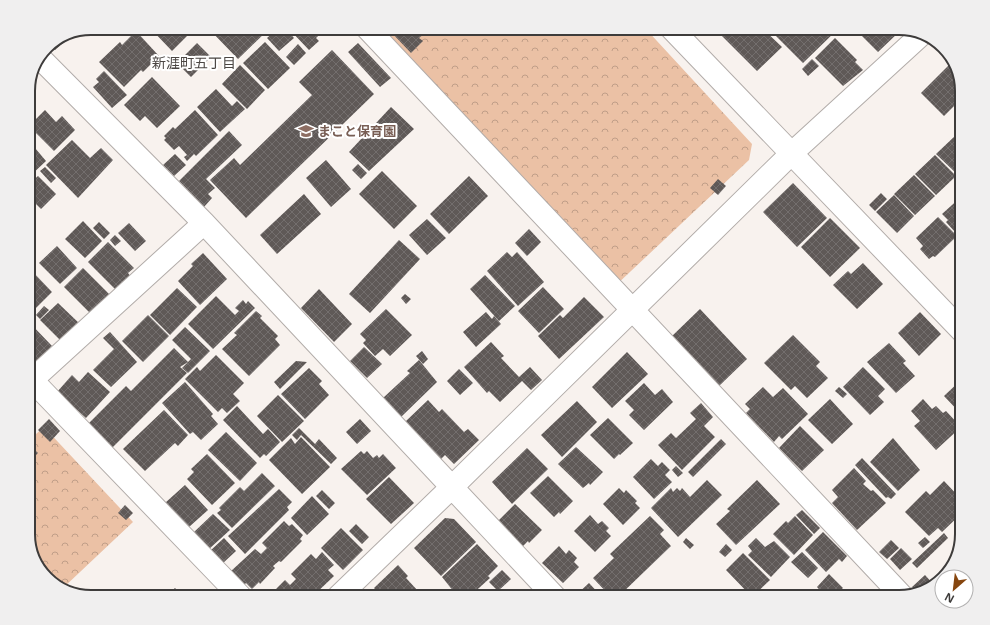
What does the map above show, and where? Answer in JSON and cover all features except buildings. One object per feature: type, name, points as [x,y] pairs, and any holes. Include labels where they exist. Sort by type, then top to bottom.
[{"type":"street","points":[[374,35],[896,590]]},
{"type":"street","points":[[678,35],[955,323]]},
{"type":"street","points":[[345,590],[792,153],[917,38]]},
{"type":"street","points":[[43,61],[204,223],[548,590]]},
{"type":"street","points":[[35,374],[204,223]]},
{"type":"street","points":[[35,383],[235,590]]},
{"type":"green space","points":[[368,35],[651,35],[752,144],[749,160],[614,287]]},
{"type":"green space","points":[[44,427],[133,522],[67,585],[51,574],[44,565],[36,545],[35,435]]},
{"type":"place","name":"まこと保育園","points":[[306,131]]},
{"type":"district","name":"新涯町五丁目","points":[[194,63]]}]
